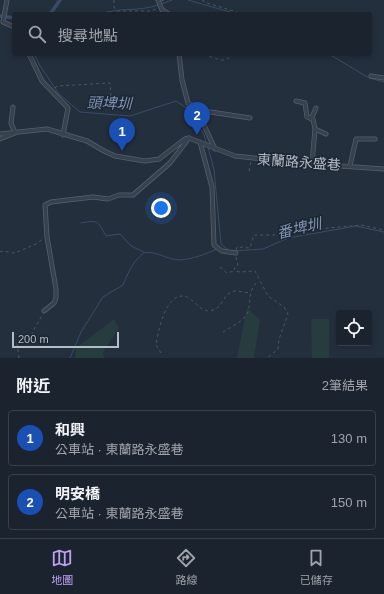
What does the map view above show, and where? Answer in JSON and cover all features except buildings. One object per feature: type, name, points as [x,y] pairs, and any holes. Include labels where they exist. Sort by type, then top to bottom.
[{"type":"street","points":[[6,0],[2,22],[12,26]]},
{"type":"street","points":[[158,0],[162,10],[166,12]]},
{"type":"street","points":[[30,56],[42,81],[68,108],[64,135]]},
{"type":"street","points":[[180,56],[182,80],[188,103],[197,110],[215,149]]},
{"type":"street","points":[[371,76],[384,78]]},
{"type":"street","points":[[296,101],[305,103],[307,117],[313,119],[315,129],[312,164]]},
{"type":"street","points":[[13,107],[11,123],[15,133]]},
{"type":"street","points":[[311,118],[316,108]]},
{"type":"street","points":[[197,110],[250,118]]},
{"type":"street","points":[[0,134],[47,129],[87,141],[115,156],[145,161],[159,159],[185,139],[189,138],[200,142],[212,187],[214,245],[222,251],[236,253]]},
{"type":"street","points":[[315,129],[326,134]]},
{"type":"street","points":[[0,139],[15,133]]},
{"type":"street","points":[[44,311],[54,302],[56,298],[56,289],[47,236],[45,205],[51,202],[93,197],[108,199],[120,195],[133,194],[170,163],[189,138]]},
{"type":"street","points":[[350,166],[356,139],[375,139]]},
{"type":"street","name":"東蘭路永盛巷","points":[[200,142],[235,156],[312,164],[384,168]]},
{"type":"path","points":[[114,0],[114,7],[117,11],[151,11],[161,7]]},
{"type":"path","points":[[203,0],[207,4],[237,12]]},
{"type":"path","points":[[210,56],[223,60],[228,59],[229,56]]},
{"type":"path","points":[[51,91],[57,86],[110,83],[111,96]]},
{"type":"path","points":[[249,171],[252,158]]},
{"type":"path","points":[[235,270],[234,269],[238,265],[236,253],[237,247],[250,248],[254,235],[276,235],[285,232],[361,225],[384,230]]},
{"type":"path","points":[[0,252],[15,253],[36,244],[47,236]]},
{"type":"path","points":[[220,267],[227,273],[235,270],[240,272],[255,272],[268,296],[284,307],[288,314],[279,339],[278,349],[267,358]]},
{"type":"path","points":[[223,332],[235,325],[247,314],[251,293],[259,280]]},
{"type":"path","points":[[161,353],[156,345],[158,332],[168,305],[173,299],[185,297],[192,300],[202,309],[212,310],[219,307],[226,296],[231,292],[251,293]]},
{"type":"path","points":[[19,358],[17,343],[31,342],[33,331],[44,311]]},
{"type":"green space","points":[[247,308],[260,320],[254,358],[237,358]]},
{"type":"green space","points":[[114,319],[119,328],[103,352],[104,358],[75,358],[76,348]]},
{"type":"green space","points":[[311,319],[329,319],[329,358],[312,358]]},
{"type":"waterway","points":[[52,12],[60,0]]},
{"type":"waterway","points":[[161,4],[172,0]]},
{"type":"waterway","points":[[188,0],[230,12]]},
{"type":"waterway","points":[[107,12],[158,5]]},
{"type":"waterway","points":[[0,16],[12,18]]},
{"type":"waterway","name":"頭埤圳","points":[[35,56],[59,94],[80,112],[130,116],[176,101],[188,109],[204,135],[206,142]]},
{"type":"waterway","points":[[332,56],[369,78],[384,82]]},
{"type":"waterway","name":"頭埤圳","points":[[208,147],[214,170],[221,244],[228,250]]},
{"type":"waterway","points":[[81,223],[91,221],[95,222],[99,225],[106,236],[120,234],[131,246],[144,252]]},
{"type":"waterway","name":"番埤圳","points":[[232,251],[263,249],[288,238],[356,226],[384,232]]},
{"type":"waterway","points":[[70,358],[81,332],[103,297],[123,285],[132,266],[143,253],[148,252],[175,260],[180,260],[190,259],[217,249]]},
{"type":"place","name":"明安橋","points":[[197,135]]},
{"type":"place","name":"和興","points":[[122,151]]}]
